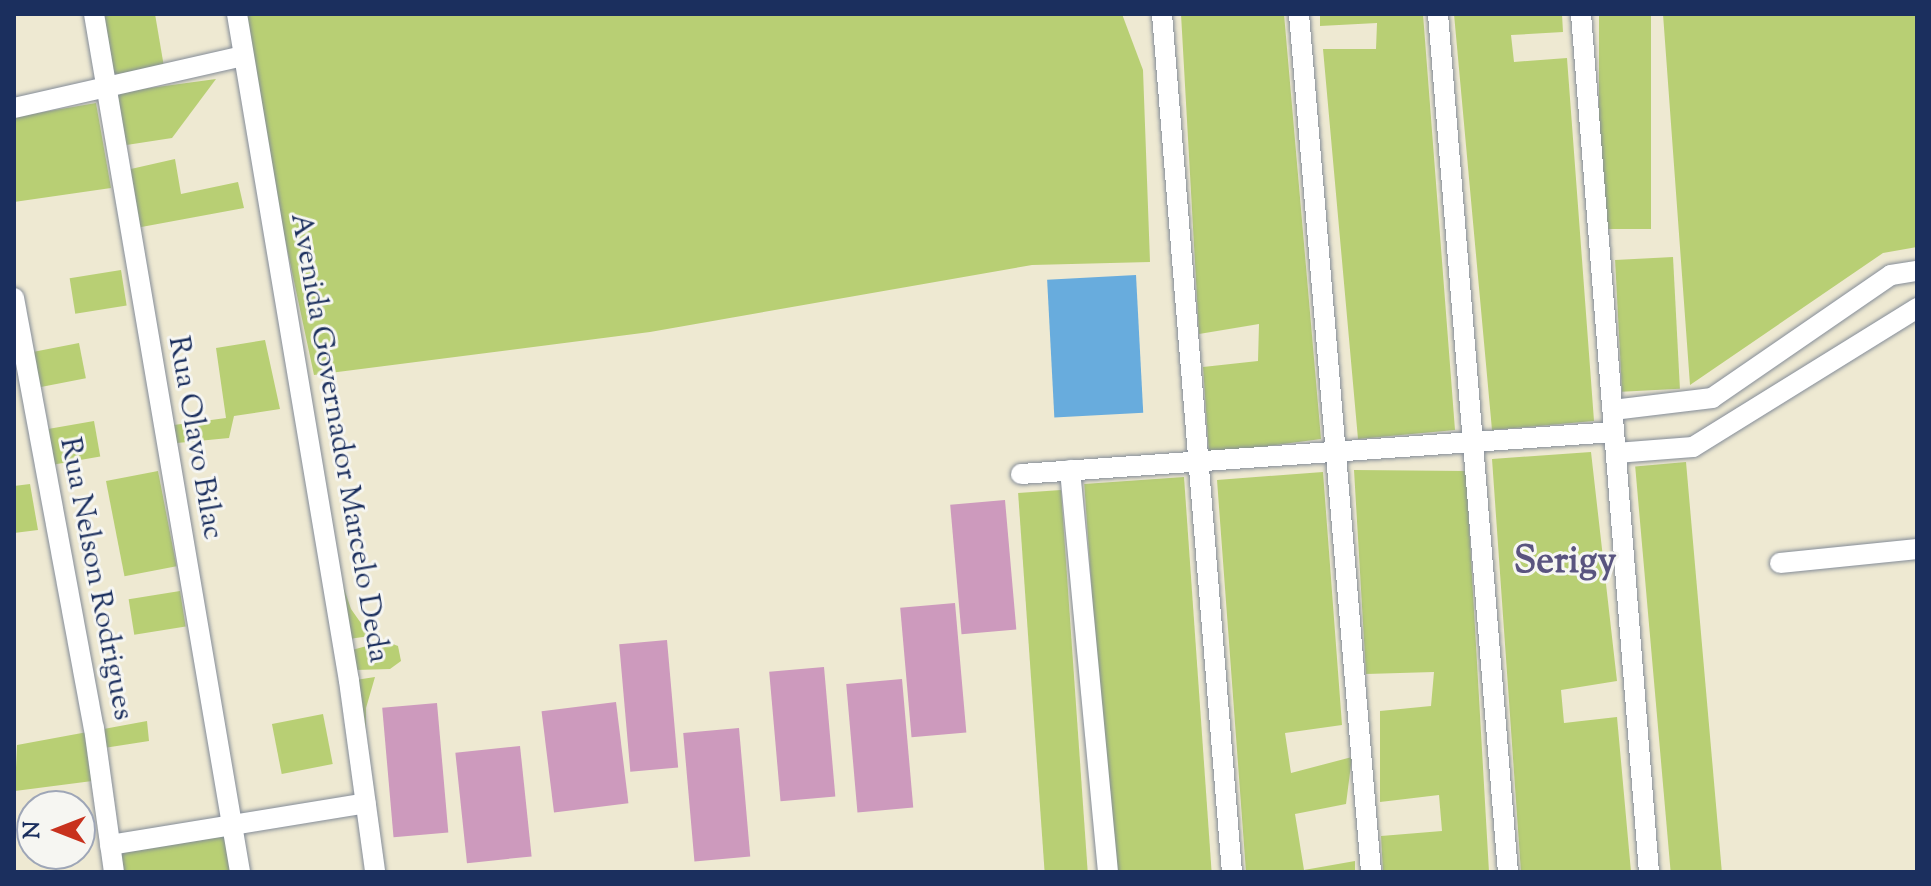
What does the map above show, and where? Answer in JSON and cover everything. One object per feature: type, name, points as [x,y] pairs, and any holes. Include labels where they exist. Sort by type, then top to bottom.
[{"type":"street","name":"Rua Olavo Bilac","points":[[94,14],[240,872]]},
{"type":"street","name":"Avenida Governador Marcelo Deda","points":[[237,14],[375,872]]},
{"type":"street","points":[[1162,14],[1232,872]]},
{"type":"street","points":[[1299,14],[1371,872]]},
{"type":"street","points":[[1438,14],[1508,872]]},
{"type":"street","points":[[1581,14],[1649,872]]},
{"type":"street","points":[[14,108],[106,90],[243,56]]},
{"type":"street","points":[[1613,410],[1712,398],[1891,275],[1917,271]]},
{"type":"street","name":"Rua Nelson Rodrigues","points":[[14,298],[20,368],[94,728],[114,872]]},
{"type":"street","points":[[1021,474],[1473,442],[1615,442],[1693,447],[1917,308]]},
{"type":"street","points":[[1070,470],[1108,872]]},
{"type":"street","points":[[1780,563],[1917,549]]},
{"type":"street","points":[[110,845],[366,803]]},
{"type":"green space","points":[[101,14],[155,14],[164,67],[112,75]]},
{"type":"green space","points":[[237,14],[1122,14],[1143,70],[1150,262],[1032,265],[650,332],[314,375]]},
{"type":"green space","points":[[1181,14],[1284,14],[1321,439],[1209,454],[1203,367],[1258,361],[1259,324],[1199,334]]},
{"type":"green space","points":[[1320,14],[1423,14],[1455,430],[1358,439],[1323,49],[1376,49],[1377,23],[1320,26]]},
{"type":"green space","points":[[1454,14],[1562,14],[1563,32],[1511,35],[1514,62],[1567,58],[1594,421],[1492,430]]},
{"type":"green space","points":[[1599,14],[1651,14],[1651,229],[1599,229]]},
{"type":"green space","points":[[1663,14],[1917,14],[1917,247],[1883,253],[1690,385]]},
{"type":"green space","points":[[216,79],[172,138],[120,146],[113,93]]},
{"type":"green space","points":[[96,103],[111,188],[14,202],[14,117]]},
{"type":"green space","points":[[175,159],[181,194],[238,182],[244,208],[136,228],[122,171]]},
{"type":"green space","points":[[1673,257],[1680,389],[1622,392],[1615,260]]},
{"type":"green space","points":[[121,270],[127,306],[75,314],[70,278]]},
{"type":"green space","points":[[265,340],[280,409],[234,416],[229,438],[177,443],[174,425],[226,418],[216,348]]},
{"type":"green space","points":[[79,343],[86,378],[36,388],[29,353]]},
{"type":"green space","points":[[94,421],[100,456],[50,465],[44,430]]},
{"type":"green space","points":[[1591,452],[1617,681],[1561,690],[1564,723],[1617,717],[1631,872],[1521,872],[1492,459]]},
{"type":"green space","points":[[1686,462],[1722,871],[1671,872],[1635,466]]},
{"type":"green space","points":[[1354,470],[1466,471],[1489,872],[1383,872],[1381,836],[1442,831],[1439,795],[1380,802],[1380,711],[1431,706],[1434,672],[1366,674]]},
{"type":"green space","points":[[158,471],[177,566],[124,576],[106,481]]},
{"type":"green space","points":[[1323,472],[1342,725],[1285,733],[1291,773],[1352,757],[1346,804],[1295,814],[1304,870],[1355,861],[1355,872],[1246,872],[1217,480]]},
{"type":"green space","points":[[1184,477],[1212,872],[1111,872],[1084,484]]},
{"type":"green space","points":[[30,484],[38,530],[14,533],[14,486]]},
{"type":"green space","points":[[1061,490],[1088,872],[1045,872],[1018,493]]},
{"type":"green space","points":[[339,574],[351,609],[370,636],[342,640]]},
{"type":"green space","points":[[180,591],[186,627],[134,635],[129,599]]},
{"type":"green space","points":[[385,641],[398,646],[401,661],[390,669],[356,670],[352,650]]},
{"type":"green space","points":[[375,677],[366,708],[366,745],[349,681]]},
{"type":"green space","points":[[323,714],[333,764],[282,774],[272,724]]},
{"type":"green space","points":[[147,721],[149,741],[104,748],[100,780],[15,791],[17,745]]},
{"type":"green space","points":[[233,827],[240,872],[114,872],[110,845]]},
{"type":"water","points":[[1136,275],[1143,413],[1054,417],[1047,280]]},
{"type":"building","points":[[1005,500],[1016,630],[962,634],[950,505]]},
{"type":"building","points":[[955,603],[966,733],[912,737],[900,608]]},
{"type":"building","points":[[667,640],[678,768],[630,772],[619,644]]},
{"type":"building","points":[[824,667],[835,797],[781,801],[769,672]]},
{"type":"building","points":[[902,679],[913,808],[857,812],[846,684]]},
{"type":"building","points":[[616,702],[628,803],[554,812],[542,711]]},
{"type":"building","points":[[437,703],[448,833],[394,837],[382,708]]},
{"type":"building","points":[[739,728],[750,857],[694,861],[683,733]]},
{"type":"building","points":[[520,746],[532,856],[467,863],[455,753]]},
{"type":"district","name":"Serigy","points":[[1565,564]]}]
